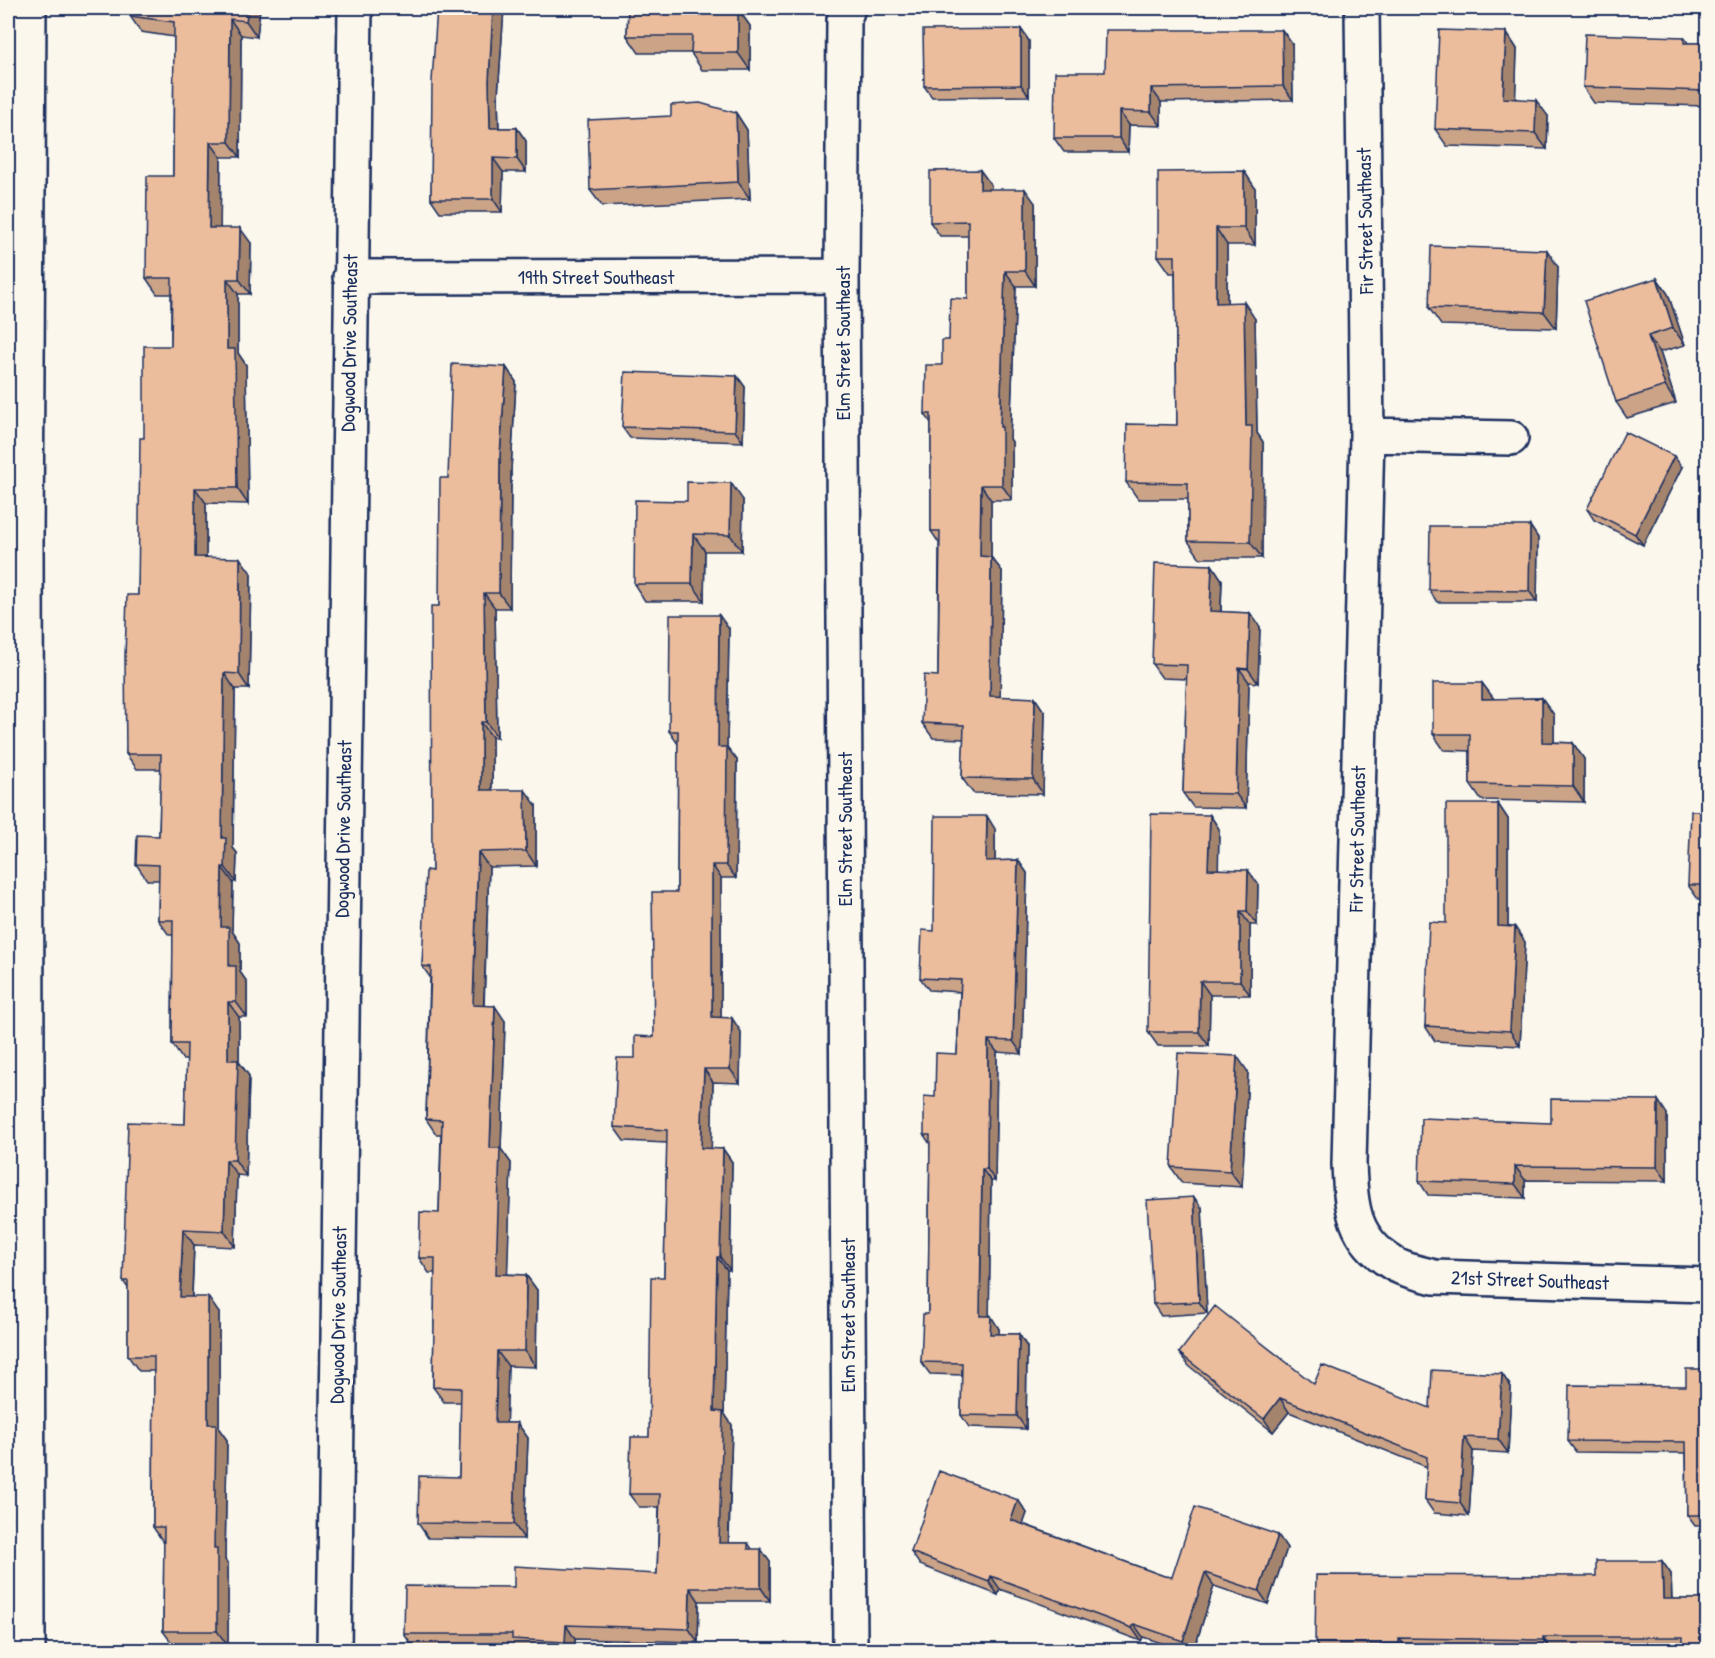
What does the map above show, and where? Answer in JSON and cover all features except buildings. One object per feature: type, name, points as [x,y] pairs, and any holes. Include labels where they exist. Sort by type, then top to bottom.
[{"type":"street","points":[[28,1650],[26,518],[29,8]]},
{"type":"street","name":"Dogwood Drive Southeast","points":[[334,1650],[355,8]]},
{"type":"street","name":"Elm Street Southeast","points":[[848,8],[844,20],[842,276],[850,1650]]},
{"type":"street","name":"Fir Street Southeast","points":[[1362,8],[1367,435],[1348,1164],[1350,1201],[1364,1240]]},
{"type":"street","name":"19th Street Southeast","points":[[350,277],[842,276]]},
{"type":"street","points":[[1367,435],[1511,438]]},
{"type":"street","name":"21st Street Southeast","points":[[1364,1240],[1395,1265],[1434,1277],[1707,1285]]}]
